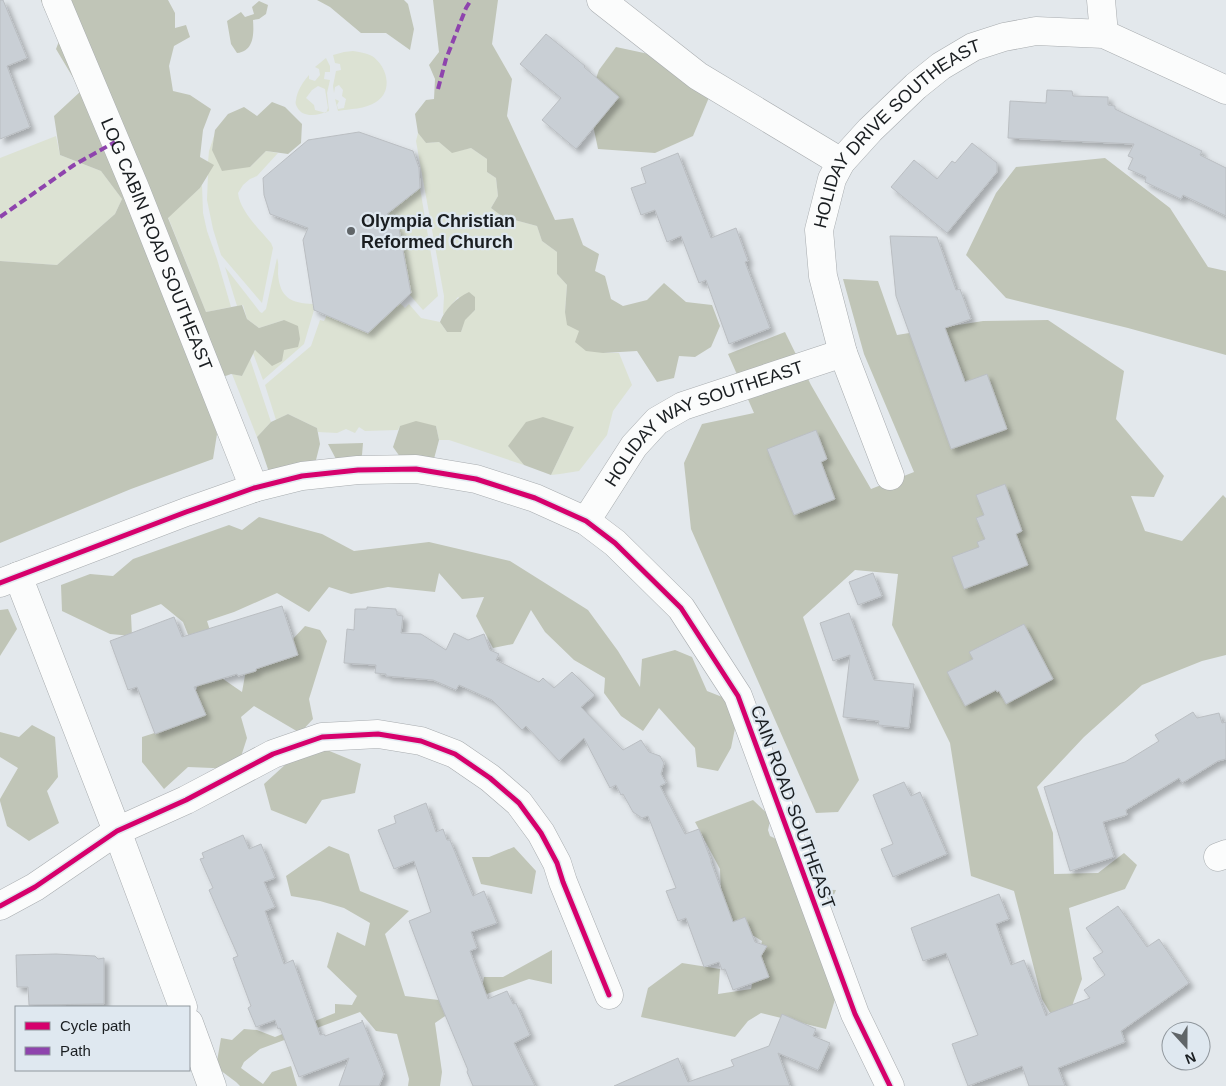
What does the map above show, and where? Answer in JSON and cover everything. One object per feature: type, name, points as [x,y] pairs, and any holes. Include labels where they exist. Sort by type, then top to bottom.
[{"type":"street","name":"LOG CABIN ROAD SOUTHEAST","points":[[56,0],[135,188],[254,488]]},
{"type":"street","points":[[602,0],[698,76],[841,162]]},
{"type":"street","points":[[1101,0],[1104,34]]},
{"type":"street","name":"HOLIDAY DRIVE SOUTHEAST","points":[[890,476],[843,353],[824,276],[819,230],[832,179],[841,162],[870,130],[916,86],[942,66],[973,47],[1004,37],[1036,31],[1104,34],[1226,90]]},
{"type":"street","name":"HOLIDAY WAY SOUTHEAST","points":[[586,521],[634,446],[657,421],[683,406],[843,353]]},
{"type":"street","points":[[183,1006],[117,831],[9,580],[254,488],[302,476],[358,470],[416,470],[476,479],[535,498],[586,521]]},
{"type":"street","name":"CAIN ROAD SOUTHEAST","points":[[586,521],[615,543],[681,608],[738,696],[855,1014],[890,1086]]},
{"type":"street","points":[[0,906],[35,887],[117,831],[186,800],[274,754],[322,737],[378,734],[421,741],[455,754],[490,778],[518,803],[541,833],[557,863],[609,995]]},
{"type":"street","points":[[190,1026],[212,1086]]},
{"type":"green space","points":[[353,51],[370,55],[377,60],[385,72],[387,85],[382,97],[376,102],[362,107],[338,111],[335,99],[339,101],[338,109],[344,108],[346,99],[342,96],[343,90],[339,85],[335,87],[334,93],[333,86],[336,71],[341,70],[340,64],[335,63],[333,55]]},
{"type":"green space","points":[[326,58],[330,66],[330,72],[325,72],[324,79],[330,80],[327,93],[329,111],[326,112],[328,108],[325,89],[318,86],[306,98],[314,105],[315,110],[325,113],[307,115],[300,111],[296,101],[299,90],[309,75],[309,79],[315,81],[320,75],[319,69],[315,67]]},
{"type":"green space","points":[[215,133],[212,150],[250,167],[266,151],[278,153],[257,176],[243,185],[238,193],[246,213],[273,248],[262,303],[221,255],[213,229],[207,200],[208,174],[213,165],[208,162],[209,151]]},
{"type":"green space","points":[[418,133],[426,143],[439,142],[452,152],[471,148],[487,159],[487,172],[496,178],[498,196],[491,208],[503,217],[537,226],[542,241],[557,252],[557,274],[567,285],[565,312],[579,331],[603,353],[619,353],[632,385],[613,411],[607,435],[579,471],[551,475],[574,427],[508,446],[524,465],[449,440],[439,440],[436,426],[400,426],[398,430],[365,431],[359,427],[355,433],[346,429],[337,433],[318,432],[317,428],[288,414],[276,420],[265,385],[311,346],[320,320],[324,321],[327,315],[368,333],[400,303],[405,308],[409,304],[421,318],[440,322],[447,332],[461,332],[464,320],[475,310],[458,297],[443,315],[444,296],[416,141]]},
{"type":"green space","points":[[56,136],[60,155],[101,171],[122,199],[115,214],[57,265],[0,261],[0,158]]},
{"type":"green space","points":[[202,185],[203,213],[207,231],[231,307],[206,312],[168,217]]},
{"type":"green space","points":[[420,188],[438,296],[423,310],[409,294],[411,293],[401,238],[394,235],[397,227],[387,214]]},
{"type":"green space","points":[[277,258],[279,282],[284,294],[293,300],[313,304],[314,310],[304,344],[263,380],[253,353],[284,320],[259,328],[247,319],[243,305],[237,306],[225,267],[262,313],[266,309]]},
{"type":"green space","points":[[250,359],[271,422],[257,437],[232,374],[242,376]]},
{"type":"shaded area","points":[[41,0],[168,0],[175,13],[175,28],[186,25],[190,37],[174,46],[169,66],[173,91],[190,95],[211,109],[203,130],[200,157],[214,165],[200,188],[168,218],[206,312],[242,305],[247,319],[259,328],[284,320],[298,326],[300,339],[298,347],[284,350],[282,361],[272,366],[255,350],[242,376],[231,374],[201,385],[217,434],[213,459],[131,489],[0,543],[0,261],[57,265],[115,214],[122,199],[101,171],[60,155],[54,116],[81,91],[56,49],[69,15],[45,11]]},
{"type":"shaded area","points":[[317,0],[404,0],[408,4],[414,29],[410,50],[386,33],[361,33],[330,7]]},
{"type":"shaded area","points":[[433,0],[498,0],[492,44],[512,79],[507,116],[555,220],[573,218],[583,245],[599,254],[595,271],[605,276],[611,299],[623,306],[647,300],[664,283],[686,302],[712,305],[720,326],[711,347],[695,357],[679,356],[674,378],[657,382],[637,351],[603,353],[586,351],[575,342],[579,331],[567,325],[565,312],[567,285],[557,274],[557,252],[542,241],[537,226],[503,217],[491,208],[498,196],[496,178],[487,172],[487,159],[471,148],[452,153],[439,142],[426,143],[418,133],[415,114],[426,100],[434,99],[435,79],[429,65],[439,52]]},
{"type":"shaded area","points":[[259,1],[268,5],[266,14],[259,19],[253,20],[252,41],[247,49],[237,53],[231,44],[227,21],[241,12],[245,17],[254,14],[252,7]]},
{"type":"shaded area","points":[[616,47],[658,56],[710,95],[693,136],[655,153],[598,149],[588,101],[599,70]]},
{"type":"shaded area","points":[[272,102],[285,107],[302,124],[301,143],[288,154],[266,151],[250,167],[222,171],[212,150],[215,130],[228,114],[244,107],[257,116]]},
{"type":"shaded area","points":[[1105,158],[1170,208],[1208,267],[1226,271],[1226,355],[1128,328],[1006,298],[966,255],[996,193],[1016,167]]},
{"type":"shaded area","points":[[843,279],[878,281],[897,335],[983,321],[1048,320],[1124,371],[1116,419],[1164,476],[1154,497],[1131,496],[1145,531],[1182,541],[1223,495],[1226,498],[1226,655],[1202,661],[1142,685],[1084,737],[1037,787],[1053,833],[1054,874],[1098,873],[1124,853],[1137,865],[1125,889],[1069,908],[1082,979],[1062,1033],[1042,999],[1014,891],[971,876],[950,743],[892,625],[898,574],[855,570],[803,617],[859,780],[838,812],[816,813],[691,529],[684,463],[702,424],[754,413],[728,354],[785,332],[811,385],[871,489],[914,472],[864,354]]},
{"type":"shaded area","points":[[469,292],[475,297],[475,310],[465,320],[461,332],[447,332],[440,322],[442,317],[452,304]]},
{"type":"shaded area","points":[[288,414],[317,428],[320,444],[314,468],[270,475],[257,437],[271,422]]},
{"type":"shaded area","points":[[543,417],[574,427],[551,475],[524,465],[508,446],[526,422]]},
{"type":"shaded area","points":[[416,421],[436,426],[439,440],[431,470],[408,468],[393,447],[400,426]]},
{"type":"shaded area","points":[[363,443],[362,455],[353,467],[336,459],[328,444]]},
{"type":"shaded area","points":[[259,517],[322,534],[354,551],[429,542],[510,561],[588,610],[618,651],[640,687],[642,659],[675,650],[692,657],[707,691],[740,704],[731,748],[718,771],[697,767],[695,748],[659,708],[643,731],[621,716],[604,693],[605,678],[574,660],[545,632],[531,610],[513,644],[493,648],[476,616],[484,597],[462,599],[439,573],[435,592],[388,587],[351,594],[329,587],[309,612],[277,593],[234,612],[207,621],[214,643],[210,670],[242,692],[248,659],[292,640],[305,626],[320,630],[327,641],[309,699],[313,719],[300,733],[254,706],[241,717],[247,738],[237,769],[188,767],[164,789],[142,762],[142,737],[183,724],[197,688],[191,642],[183,622],[161,604],[131,615],[132,636],[110,634],[62,611],[61,585],[90,574],[113,576],[133,559],[229,525],[242,530]]},
{"type":"shaded area","points":[[8,609],[17,629],[0,656],[0,610]]},
{"type":"shaded area","points":[[32,725],[55,737],[58,777],[47,791],[59,823],[29,841],[7,826],[0,801],[18,768],[0,757],[0,732],[19,737]]},
{"type":"shaded area","points":[[327,750],[361,764],[355,793],[322,800],[306,824],[271,810],[264,784],[286,764]]},
{"type":"shaded area","points":[[753,800],[771,817],[768,830],[770,836],[811,856],[809,889],[836,890],[826,913],[844,970],[826,1029],[761,1013],[748,1021],[735,1037],[641,1017],[648,988],[682,963],[720,969],[718,994],[751,989],[762,941],[722,916],[720,869],[695,822]]},
{"type":"shaded area","points":[[329,846],[349,854],[360,891],[409,911],[385,934],[405,996],[464,1003],[435,1023],[442,1072],[440,1086],[408,1086],[409,1079],[397,1034],[376,1031],[360,1012],[260,1049],[244,1062],[241,1068],[263,1084],[272,1072],[291,1066],[297,1086],[240,1086],[216,1067],[221,1038],[232,1040],[244,1029],[257,1030],[275,1037],[335,1013],[335,1004],[352,1005],[357,996],[327,967],[337,932],[365,946],[370,923],[344,908],[320,901],[291,896],[286,876]]},
{"type":"shaded area","points":[[514,847],[536,871],[532,894],[481,884],[472,857],[489,857]]},
{"type":"shaded area","points":[[552,950],[552,984],[529,979],[481,996],[484,977],[503,977]]},
{"type":"building","points":[[0,0],[3,0],[27,58],[7,66],[30,127],[0,139]]},
{"type":"building","points":[[546,34],[619,97],[576,149],[542,120],[561,98],[520,64]]},
{"type":"building","points":[[1047,90],[1072,91],[1073,96],[1108,97],[1108,105],[1115,106],[1115,109],[1202,151],[1200,155],[1226,168],[1226,216],[1183,195],[1181,199],[1145,182],[1146,177],[1128,169],[1133,158],[1128,156],[1134,144],[1008,138],[1010,101],[1046,103]]},
{"type":"building","name":"Olympia Christian Reformed Church","points":[[359,132],[413,151],[419,168],[420,188],[387,214],[399,229],[411,293],[368,333],[314,310],[303,240],[308,228],[270,214],[264,195],[263,178],[308,140]]},
{"type":"building","points":[[972,143],[997,163],[997,172],[947,233],[891,187],[914,160],[937,179],[952,161],[955,163]]},
{"type":"building","points":[[678,153],[711,238],[736,228],[748,261],[745,262],[770,328],[729,344],[706,280],[699,283],[681,236],[667,242],[655,210],[641,215],[631,188],[646,183],[641,168]]},
{"type":"building","points":[[890,236],[937,237],[956,290],[960,289],[971,319],[945,328],[965,382],[987,374],[1007,429],[951,449],[896,296]]},
{"type":"building","points":[[816,430],[827,459],[821,462],[835,499],[794,515],[767,449]]},
{"type":"building","points":[[1005,484],[1022,531],[1016,534],[1028,565],[964,589],[952,557],[979,547],[977,542],[985,539],[976,518],[984,515],[976,495]]},
{"type":"building","points":[[873,573],[882,596],[858,605],[849,582]]},
{"type":"building","points":[[282,606],[298,655],[256,669],[256,671],[238,676],[237,674],[194,687],[206,715],[155,734],[137,687],[128,690],[110,641],[174,617],[182,637]]},
{"type":"building","points":[[367,607],[396,609],[397,615],[403,616],[401,633],[421,634],[446,650],[454,633],[468,640],[484,634],[490,650],[499,654],[496,660],[539,682],[543,678],[554,688],[572,672],[595,695],[581,707],[623,750],[641,740],[649,752],[660,756],[664,763],[661,774],[666,783],[660,786],[685,834],[699,829],[733,922],[745,917],[755,942],[767,946],[761,956],[769,977],[733,990],[725,969],[722,970],[719,962],[704,967],[686,918],[678,921],[666,891],[676,888],[648,816],[642,818],[633,812],[616,785],[610,788],[584,738],[559,761],[526,726],[522,730],[492,700],[459,685],[456,690],[433,680],[386,676],[386,674],[375,673],[376,665],[344,663],[347,629],[354,630],[355,609],[367,609]]},
{"type":"building","points":[[849,613],[874,680],[914,684],[909,728],[878,725],[879,721],[843,717],[850,655],[833,661],[820,623]]},
{"type":"building","points":[[1024,624],[1053,679],[1006,704],[999,691],[997,692],[996,690],[965,706],[947,672],[973,659],[969,652]]},
{"type":"building","points":[[1193,712],[1197,718],[1219,713],[1222,723],[1226,722],[1226,759],[1218,761],[1182,783],[1179,778],[1126,810],[1127,815],[1103,822],[1114,857],[1070,871],[1044,787],[1125,762],[1159,741],[1155,735]]},
{"type":"building","points":[[904,782],[911,796],[920,792],[947,854],[893,877],[881,849],[893,844],[873,795]]},
{"type":"building","points":[[426,803],[436,832],[443,829],[447,840],[450,840],[473,896],[484,891],[497,923],[471,932],[477,948],[470,951],[488,999],[507,991],[513,1004],[516,1003],[530,1035],[514,1043],[535,1086],[473,1086],[438,998],[409,921],[431,912],[414,861],[394,869],[378,830],[396,823],[394,816]]},
{"type":"building","points":[[243,835],[249,849],[261,844],[275,878],[264,882],[275,907],[265,911],[284,964],[293,960],[320,1035],[324,1034],[325,1036],[362,1022],[362,1020],[384,1074],[379,1086],[339,1086],[349,1058],[299,1077],[280,1028],[278,1029],[275,1020],[256,1027],[248,1008],[251,1006],[233,958],[238,956],[209,890],[213,888],[200,859],[204,858],[202,853]]},
{"type":"building","points":[[999,894],[1009,919],[996,924],[1011,965],[1024,960],[1046,1016],[1090,998],[1084,990],[1105,975],[1093,958],[1103,952],[1086,928],[1118,906],[1147,947],[1159,939],[1189,983],[1121,1031],[1125,1042],[1058,1068],[1065,1086],[1029,1086],[1022,1066],[968,1086],[952,1044],[978,1035],[946,953],[923,961],[911,928]]},
{"type":"building","points":[[56,954],[104,958],[104,1004],[29,1005],[28,987],[17,987],[16,955]]},
{"type":"building","points":[[782,1014],[816,1029],[813,1036],[830,1043],[818,1070],[778,1053],[790,1086],[614,1086],[678,1058],[688,1082],[734,1066],[731,1060],[769,1046]]},
{"type":"marked path","points":[[438,89],[446,59],[471,0]]},
{"type":"marked path","points":[[0,217],[74,165],[115,142]]},
{"type":"cycle path","points":[[0,583],[254,488],[302,476],[358,470],[416,469],[476,479],[535,498],[586,521],[615,543],[681,608],[738,696],[855,1014],[890,1086]]},
{"type":"cycle path","points":[[0,906],[35,887],[117,831],[186,800],[273,754],[322,737],[378,734],[421,741],[455,754],[490,778],[519,803],[541,833],[557,863],[609,995]]},
{"type":"place","name":"Olympia Christian Reformed Church","points":[[351,231]]}]
